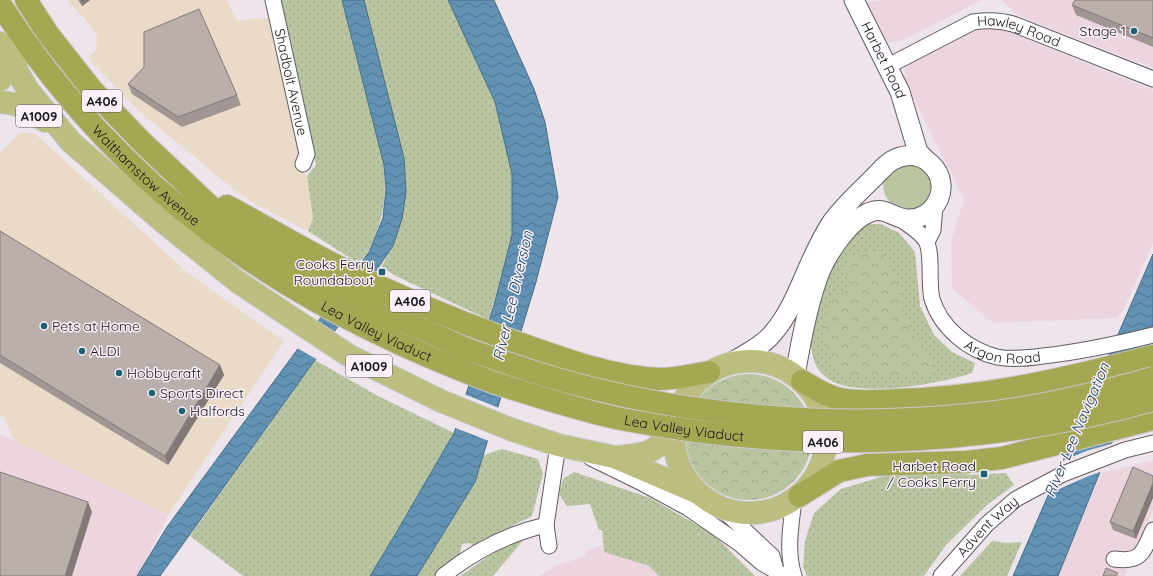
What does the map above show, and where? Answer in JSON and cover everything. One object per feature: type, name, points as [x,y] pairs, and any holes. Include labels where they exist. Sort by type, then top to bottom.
[{"type":"highway","name":"Walthamstow Avenue","points":[[26,0],[48,34],[92,90],[142,142],[194,189],[214,210],[250,239]]},
{"type":"highway","name":"Walthamstow Avenue","points":[[0,4],[26,45],[51,77],[103,138],[139,173],[184,213],[250,239]]},
{"type":"highway","name":"A406","points":[[250,239],[340,267],[425,307],[480,330],[574,362],[625,375],[658,379],[710,372]]},
{"type":"highway","name":"Lea Valley Viaduct","points":[[250,239],[287,261],[385,313],[467,349],[516,367],[591,388],[699,410],[820,420],[895,420],[977,414],[1072,398],[1153,378]]},
{"type":"highway","name":"Lea Valley Viaduct","points":[[250,239],[282,282],[333,311],[387,338],[459,370],[495,383],[558,403],[619,418],[704,433],[763,439],[811,441],[901,441],[1008,431],[1081,418],[1153,400]]},
{"type":"highway","points":[[798,378],[819,391],[840,399],[868,401],[922,400],[984,394],[1077,376],[1153,356]]},
{"type":"highway","points":[[797,498],[839,471],[868,465],[966,462],[1002,458],[1153,419]]},
{"type":"main road","points":[[0,27],[8,66]]},
{"type":"main road","points":[[0,44],[8,66],[71,142]]},
{"type":"main road","name":"A1009","points":[[8,66],[123,188]]},
{"type":"main road","name":"A1009","points":[[0,102],[18,104],[32,110],[123,188],[238,282],[348,355],[441,401],[510,429],[563,446],[614,457],[698,493]]},
{"type":"main road","points":[[752,361],[776,365],[798,378],[820,406],[826,429],[826,450],[820,468],[813,481],[797,498],[782,506],[764,512],[738,512],[720,507],[698,493],[684,476],[678,462],[674,439],[676,421],[686,396],[695,384],[710,372],[731,364],[752,361]]},
{"type":"main road","name":"A1009","points":[[614,457],[641,455],[656,449],[664,441],[676,421]]},
{"type":"street","name":"Shadbolt Avenue","points":[[273,0],[307,154],[303,164]]},
{"type":"street","name":"Harbet Road","points":[[854,0],[900,92],[918,152],[926,160]]},
{"type":"street","name":"Hawley Road","points":[[888,66],[972,22],[1001,20],[1153,79]]},
{"type":"street","points":[[731,364],[772,334],[783,319],[812,256],[832,223],[859,191],[889,161],[900,153],[909,122]]},
{"type":"street","points":[[903,155],[915,155],[926,160],[934,167],[939,176],[940,191],[935,206],[928,213],[919,218],[909,220],[894,216],[882,205],[877,189],[879,173],[889,161],[903,155]]},
{"type":"street","name":"Argon Road","points":[[935,206],[933,230],[927,242],[932,298],[944,321],[960,340],[973,348],[998,357],[1035,357],[1076,352],[1153,334]]},
{"type":"street","points":[[798,378],[808,311],[819,275],[845,232],[860,217],[872,211],[882,210],[918,232],[927,242]]},
{"type":"street","name":"Advent Way","points":[[941,576],[987,524],[1016,500],[1063,474],[1125,450],[1153,443]]},
{"type":"street","points":[[549,546],[546,525],[563,446],[640,482],[688,508],[710,522],[762,563],[780,573]]},
{"type":"street","points":[[794,576],[789,562],[789,533],[797,498]]},
{"type":"street","points":[[720,507],[772,556],[780,573]]},
{"type":"street","points":[[443,576],[466,557],[501,539],[546,525]]},
{"type":"street","points":[[1114,559],[1126,561],[1135,559],[1142,554],[1153,530]]},
{"type":"shaded area","points":[[67,0],[227,0],[237,20],[270,18],[301,150],[295,158],[307,176],[313,218],[308,231],[255,204],[231,187],[139,111],[88,58],[96,50],[97,36],[85,19]]},
{"type":"shaded area","points":[[880,0],[982,0],[901,41],[886,43],[864,1],[877,2]]},
{"type":"shaded area","points":[[1002,0],[1153,0],[1153,68],[1019,16]]},
{"type":"shaded area","points":[[984,27],[997,28],[1009,32],[1153,90],[1153,243],[1124,309],[1116,318],[993,323],[952,288],[951,241],[964,199],[904,80],[905,67],[961,32]]},
{"type":"shaded area","points":[[20,133],[34,133],[189,274],[284,341],[168,515],[14,442],[5,418],[0,415],[0,153]]},
{"type":"shaded area","points":[[0,434],[168,515],[138,576],[0,576]]},
{"type":"shaded area","points":[[1153,461],[1153,510],[1125,576],[1057,576],[1102,473]]},
{"type":"shaded area","points":[[603,545],[604,552],[649,566],[659,576],[539,576],[562,563],[582,558],[588,550]]},
{"type":"green space","points":[[281,0],[342,0],[384,165],[385,195],[380,221],[368,251],[362,259],[356,262],[308,231],[313,218],[307,176],[316,165]]},
{"type":"green space","points":[[364,0],[448,0],[495,102],[512,174],[512,235],[489,320],[398,277],[381,267],[393,246],[406,192],[404,158]]},
{"type":"green space","points":[[921,164],[933,181],[929,199],[924,206],[916,210],[908,210],[899,208],[891,203],[883,188],[885,178],[889,171],[894,165]]},
{"type":"green space","points":[[866,224],[881,224],[899,233],[915,252],[920,306],[934,335],[952,352],[975,363],[972,373],[920,385],[878,389],[841,385],[828,379],[817,366],[811,350],[812,330],[816,310],[823,289],[841,252],[850,238]]},
{"type":"green space","points":[[874,251],[885,255],[898,281],[905,314],[914,337],[930,354],[934,372],[917,376],[841,376],[839,370],[825,350],[822,341],[822,330],[828,310],[836,294],[844,292],[852,284],[845,271],[848,256]]},
{"type":"green space","points":[[315,360],[378,396],[454,433],[370,576],[243,576],[190,536]]},
{"type":"green space","points":[[755,374],[779,381],[794,392],[805,407],[811,425],[811,449],[805,467],[794,482],[779,493],[761,499],[743,500],[719,493],[704,482],[693,467],[687,449],[686,431],[693,407],[704,392],[719,381],[737,375]]},
{"type":"green space","points":[[502,449],[538,459],[543,474],[532,516],[473,546],[470,543],[462,544],[460,554],[435,576],[417,576],[474,482],[482,456]]},
{"type":"green space","points":[[943,471],[971,475],[1006,473],[1014,485],[987,505],[946,545],[924,576],[807,576],[803,567],[805,541],[814,513],[841,489],[884,476]]},
{"type":"green space","points":[[574,472],[650,498],[713,534],[755,576],[659,576],[649,566],[604,552],[602,530],[599,530],[590,504],[567,506],[559,494],[563,479]]},
{"type":"green space","points":[[525,538],[493,576],[460,576],[499,549]]},
{"type":"green space","points":[[992,541],[1007,543],[1022,542],[1007,576],[960,576]]},
{"type":"water","points":[[342,0],[364,0],[404,158],[406,192],[402,219],[393,246],[315,360],[160,576],[137,576],[167,527],[369,252],[383,218],[386,189],[384,165]]},
{"type":"water","name":"River Lee Diversion","points":[[448,0],[494,0],[534,89],[545,122],[558,197],[536,282],[475,482],[417,576],[370,576],[454,433],[494,305],[512,235],[512,174],[495,102]]},
{"type":"water","name":"River Lee Navigation","points":[[1153,254],[1153,341],[1058,576],[1013,576]]},
{"type":"pier","points":[[316,321],[337,333],[318,360],[297,348]]},
{"type":"pier","points":[[464,394],[499,408],[489,441],[453,427]]},
{"type":"pier","points":[[1114,443],[1103,471],[1048,494],[1062,461],[1086,451]]},
{"type":"building","name":"Stage 1","points":[[1075,0],[1153,0],[1153,38],[1072,5]]},
{"type":"building","points":[[199,9],[237,95],[178,117],[128,84],[144,67],[144,32]]},
{"type":"building","points":[[0,231],[220,365],[165,456],[0,355]]},
{"type":"building","points":[[1133,467],[1153,476],[1153,483],[1133,531],[1110,522]]},
{"type":"building","points":[[0,472],[88,502],[65,576],[0,576]]},
{"type":"building","points":[[1106,568],[1118,573],[1116,576],[1103,576]]},
{"type":"place","name":"Stage 1","points":[[1134,31]]},
{"type":"place","name":"Cooks Ferry Roundabout","points":[[382,272]]},
{"type":"place","name":"Pets at Home","points":[[44,326]]},
{"type":"place","name":"ALDI","points":[[82,351]]},
{"type":"place","name":"Hobbycraft","points":[[119,373]]},
{"type":"place","name":"Sports Direct","points":[[152,393]]},
{"type":"place","name":"Halfords","points":[[182,411]]},
{"type":"place","name":"Harbet Road / Cooks Ferry","points":[[984,474]]}]
